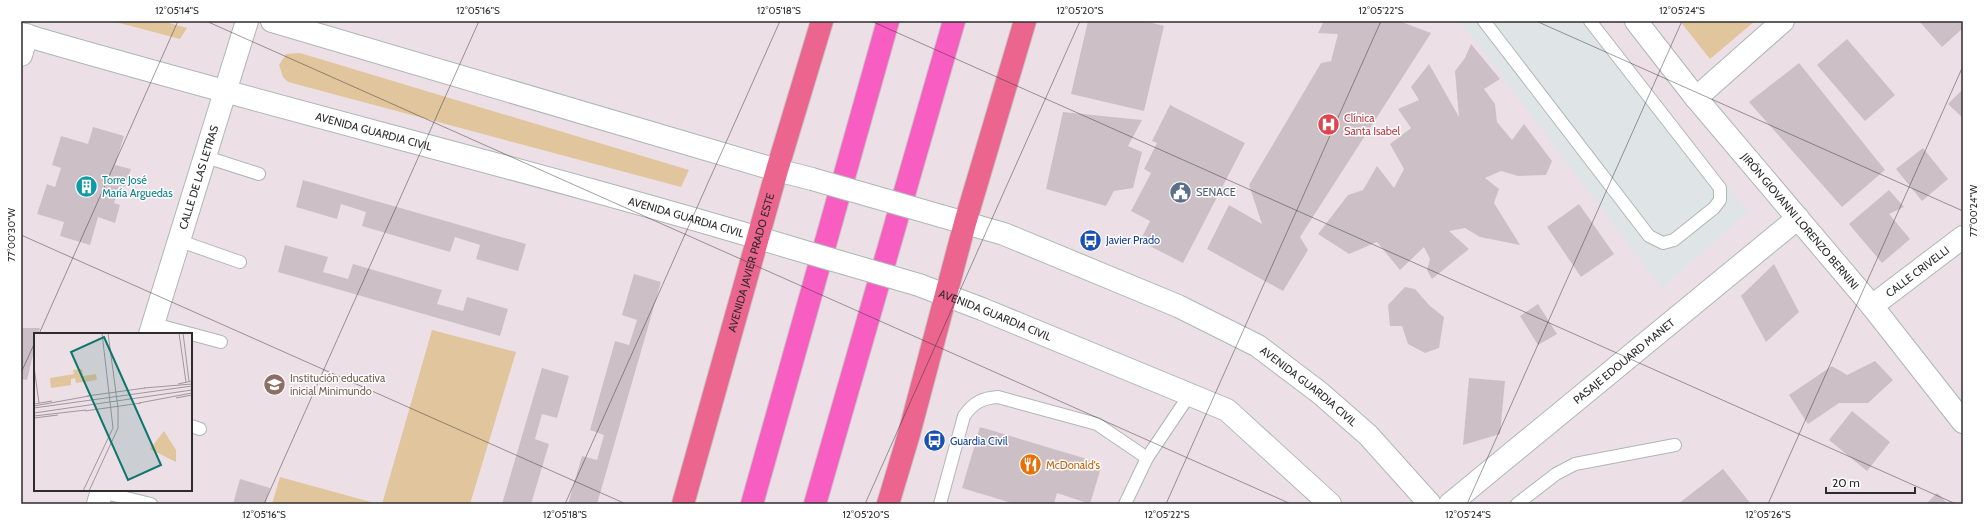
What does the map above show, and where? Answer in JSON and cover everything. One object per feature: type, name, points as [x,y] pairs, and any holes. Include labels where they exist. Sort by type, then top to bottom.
[{"type":"highway","points":[[752,504],[888,21]]},
{"type":"highway","points":[[815,504],[954,21]]},
{"type":"main road","name":"CALLE DE LAS LETRAS","points":[[152,329],[247,21]]},
{"type":"main road","name":"AVENIDA GUARDIA CIVIL","points":[[272,21],[778,170],[1004,234],[1170,303],[1258,346],[1320,393],[1368,435],[1430,504]]},
{"type":"main road","name":"AVENIDA JAVIER PRADO ESTE","points":[[683,504],[822,21]]},
{"type":"main road","points":[[890,504],[965,223],[1025,21]]},
{"type":"main road","name":"JIRÓN GIOVANNI LORENZO BERNINI","points":[[1636,21],[1696,98],[1872,306],[1963,422]]},
{"type":"main road","points":[[1696,98],[1783,21]]},
{"type":"main road","name":"AVENIDA GUARDIA CIVIL","points":[[23,41],[226,92],[591,190],[946,294],[1227,410],[1330,504]]},
{"type":"main road","name":"PASAJE EDOUARD MANET","points":[[1450,504],[1798,218]]},
{"type":"main road","name":"CALLE CRIVELLI","points":[[1872,306],[1963,237]]},
{"type":"lane","points":[[1484,21],[1649,236],[1662,243],[1674,240],[1714,208],[1720,200],[1720,188],[1590,21]]},
{"type":"lane","points":[[206,157],[258,174]]},
{"type":"lane","points":[[180,241],[240,262]]},
{"type":"lane","points":[[152,329],[173,333]]},
{"type":"lane","points":[[192,337],[221,342]]},
{"type":"lane","points":[[1125,504],[1147,458],[1190,394]]},
{"type":"lane","points":[[940,504],[964,416],[971,406],[985,398],[998,397],[1096,424],[1147,458]]},
{"type":"lane","points":[[1517,504],[1556,474],[1575,464],[1675,445]]},
{"type":"lane","points":[[100,495],[151,504]]},
{"type":"shaded area","points":[[112,21],[162,21],[187,28],[180,39]]},
{"type":"shaded area","points":[[1460,21],[1597,21],[1748,212],[1662,289]]},
{"type":"shaded area","points":[[1680,21],[1755,21],[1710,59]]},
{"type":"shaded area","points":[[300,53],[689,170],[681,187],[288,82],[283,77],[279,65],[286,54]]},
{"type":"shaded area","points":[[432,330],[516,352],[470,504],[382,504]]},
{"type":"shaded area","points":[[280,477],[378,504],[272,504]]},
{"type":"building","points":[[1088,21],[1145,21],[1164,26],[1144,111],[1071,94]]},
{"type":"building","name":"Clínica Santa Isabel","points":[[1324,21],[1399,21],[1431,33],[1300,237],[1308,250],[1283,291],[1207,249],[1229,205],[1262,224],[1249,185],[1321,63],[1331,61],[1338,34],[1318,33]]},
{"type":"building","points":[[1919,21],[1963,21],[1963,28],[1942,47]]},
{"type":"building","points":[[1847,39],[1895,95],[1865,121],[1817,65]]},
{"type":"building","points":[[1471,44],[1500,79],[1484,89],[1495,104],[1497,122],[1512,140],[1524,124],[1552,161],[1546,175],[1518,176],[1501,171],[1485,178],[1499,189],[1494,203],[1520,245],[1480,237],[1465,228],[1449,231],[1469,249],[1432,279],[1427,270],[1430,259],[1424,247],[1400,270],[1377,242],[1349,254],[1318,234],[1348,195],[1363,190],[1377,166],[1394,188],[1404,169],[1390,144],[1411,128],[1398,109],[1419,100],[1411,87],[1429,64],[1459,117],[1455,71],[1465,58]]},
{"type":"building","points":[[1799,63],[1885,170],[1842,207],[1749,102]]},
{"type":"building","points":[[1963,89],[1963,118],[1948,104]]},
{"type":"building","name":"SENACE","points":[[1170,105],[1245,143],[1183,263],[1140,241],[1150,221],[1131,211],[1151,173],[1144,169],[1157,143],[1152,141]]},
{"type":"building","points":[[1063,112],[1142,120],[1128,146],[1142,152],[1133,188],[1114,191],[1106,206],[1046,189]]},
{"type":"building","name":"Torre José María Arguedas","points":[[93,127],[124,136],[115,165],[131,169],[125,187],[119,186],[114,203],[120,205],[115,223],[98,217],[90,245],[60,236],[64,222],[37,214],[47,184],[55,187],[61,168],[52,165],[61,136],[88,144]]},
{"type":"building","points":[[1923,148],[1948,179],[1922,201],[1896,169]]},
{"type":"building","points":[[303,180],[526,244],[518,271],[476,259],[480,245],[455,237],[450,252],[362,226],[366,212],[341,204],[337,219],[296,207]]},
{"type":"building","points":[[1889,190],[1904,207],[1889,214],[1910,239],[1882,263],[1849,224]]},
{"type":"building","points":[[1579,204],[1614,254],[1581,277],[1547,227]]},
{"type":"building","points":[[285,245],[328,257],[323,272],[348,279],[353,264],[442,290],[437,304],[463,311],[467,297],[508,309],[500,336],[278,272]]},
{"type":"building","points":[[1774,264],[1799,312],[1766,342],[1741,296]]},
{"type":"building","points":[[634,274],[661,282],[597,504],[568,504],[582,456],[597,460],[604,435],[590,430],[615,341],[629,345],[637,320],[622,315]]},
{"type":"building","points":[[1405,287],[1415,289],[1430,306],[1444,317],[1439,348],[1425,353],[1408,344],[1402,326],[1390,326],[1388,305]]},
{"type":"building","points":[[1538,304],[1557,334],[1538,345],[1520,316]]},
{"type":"building","points":[[21,328],[40,328],[38,333],[34,333],[34,351],[27,380],[21,379]]},
{"type":"building","points":[[1875,361],[1893,380],[1868,403],[1839,403],[1808,424],[1789,395],[1832,366],[1847,375]]},
{"type":"building","points":[[542,368],[569,376],[557,418],[542,414],[535,439],[549,444],[531,504],[502,504]]},
{"type":"building","points":[[1469,378],[1505,381],[1500,434],[1463,445]]},
{"type":"building","points":[[1852,411],[1890,442],[1867,471],[1829,440]]},
{"type":"building","name":"McDonald's","points":[[980,427],[1087,459],[1100,471],[1090,504],[1057,493],[1054,504],[1015,504],[962,488]]},
{"type":"building","points":[[1723,469],[1751,504],[1678,504]]},
{"type":"building","points":[[240,479],[270,488],[265,504],[233,504]]},
{"type":"building","points":[[1937,493],[1948,504],[1926,504]]},
{"type":"place","name":"Clínica Santa Isabel","points":[[1329,124]]},
{"type":"place","name":"Torre José María Arguedas","points":[[87,186]]},
{"type":"place","name":"SENACE","points":[[1180,192]]},
{"type":"place","name":"Javier Prado","points":[[1091,240]]},
{"type":"place","name":"Institución educativa inicial Minimundo","points":[[275,384]]},
{"type":"place","name":"Guardia Civil","points":[[934,441]]},
{"type":"place","name":"McDonald's","points":[[1031,465]]}]
